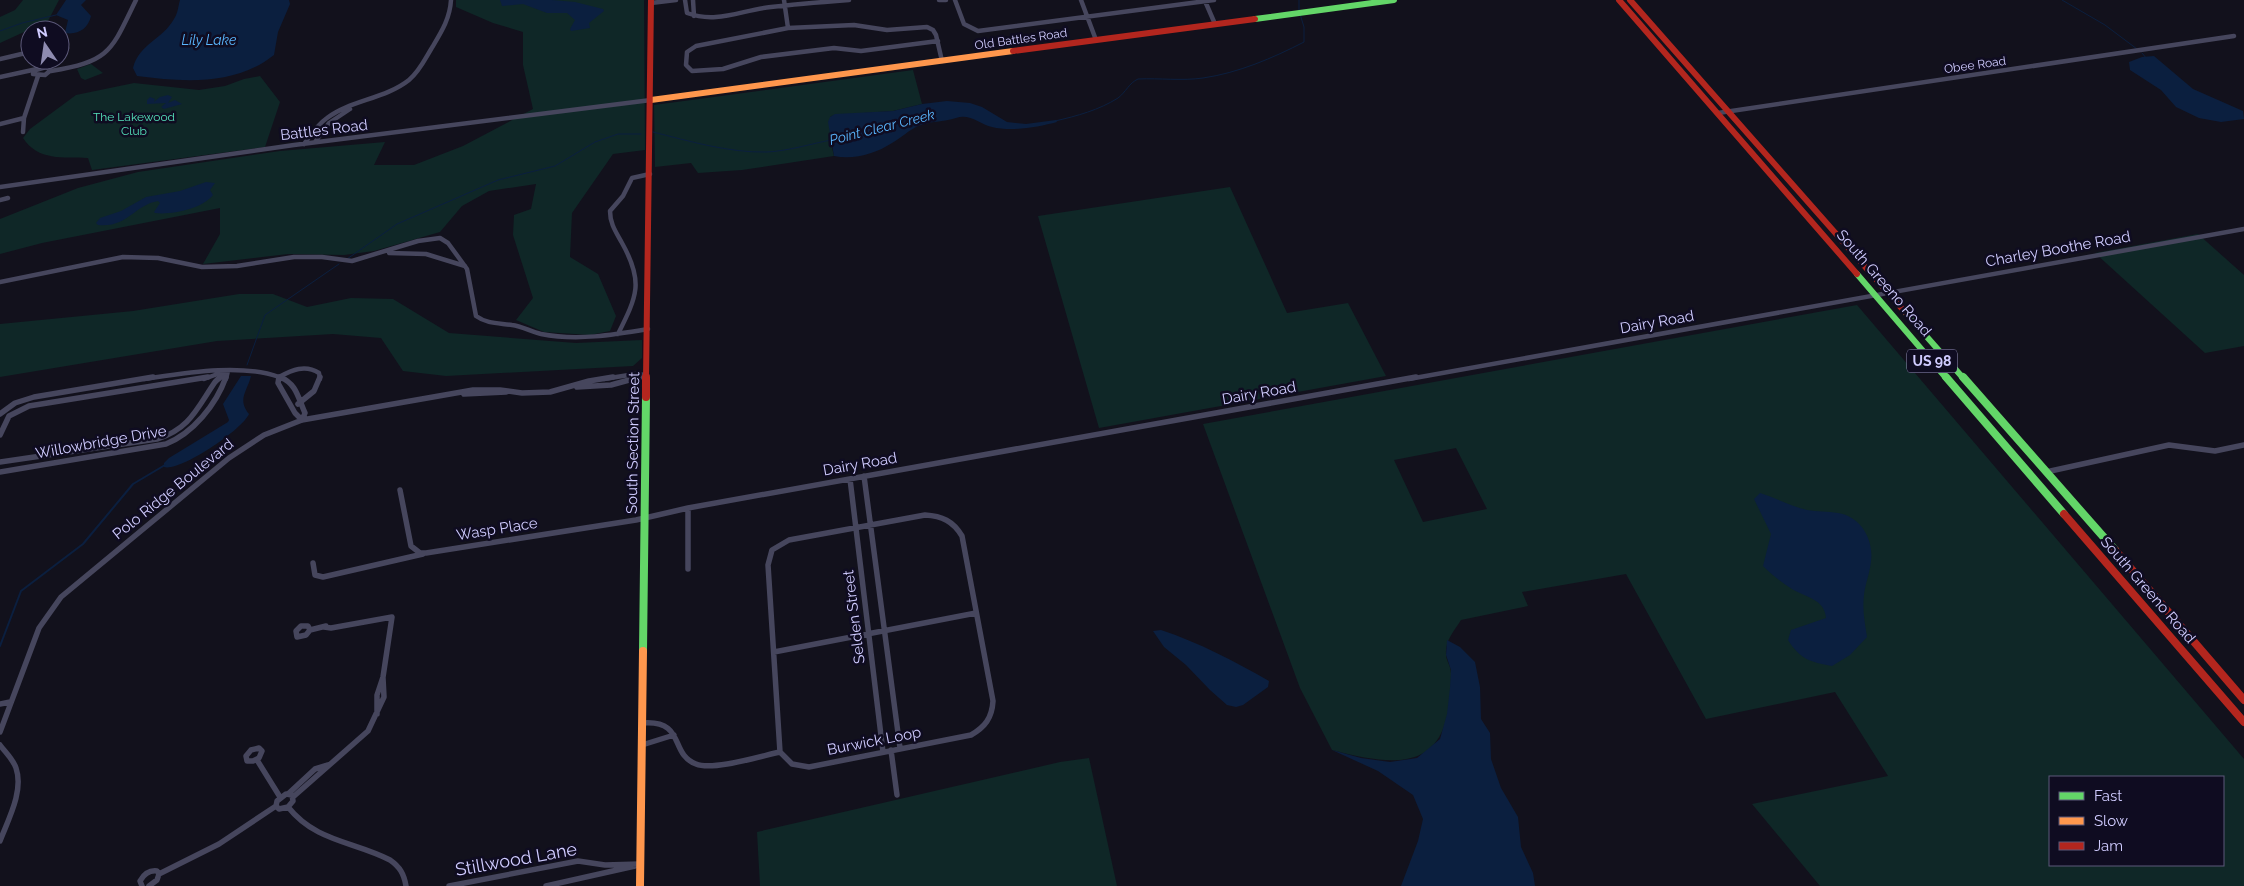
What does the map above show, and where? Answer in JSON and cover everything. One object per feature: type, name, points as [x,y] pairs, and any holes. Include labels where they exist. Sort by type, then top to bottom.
[{"type":"street","points":[[70,66],[85,64],[109,50],[136,0]]},
{"type":"street","points":[[304,144],[320,122],[336,112],[397,88],[417,73],[443,29],[449,14],[451,0]]},
{"type":"street","points":[[651,1],[676,0]]},
{"type":"street","points":[[685,0],[687,13],[694,16],[715,18],[754,9],[849,0]]},
{"type":"street","points":[[693,0],[694,16]]},
{"type":"street","points":[[784,0],[788,28]]},
{"type":"street","points":[[939,0],[946,0]]},
{"type":"street","points":[[955,0],[962,25],[972,30],[1214,0]]},
{"type":"street","points":[[1080,0],[1096,40]]},
{"type":"street","points":[[1173,0],[1176,5]]},
{"type":"street","name":"Old Battles Road","points":[[651,100],[1394,0]]},
{"type":"street","name":"South Greeno Road","points":[[1619,0],[2244,722]]},
{"type":"street","name":"South Greeno Road","points":[[1630,0],[2244,700]]},
{"type":"street","name":"South Section Street","points":[[640,886],[651,1]]},
{"type":"street","points":[[1204,1],[1215,24]]},
{"type":"street","points":[[938,41],[861,51],[834,48],[761,57],[723,69],[706,71],[695,71],[686,65],[685,57],[687,52],[696,46],[788,28],[854,25],[886,30],[922,26],[933,30],[938,41],[942,61]]},
{"type":"street","name":"Obee Road","points":[[1718,114],[2234,36]]},
{"type":"street","points":[[0,59],[20,54]]},
{"type":"street","points":[[0,79],[33,70]]},
{"type":"street","points":[[0,79],[33,73],[36,70]]},
{"type":"street","points":[[23,132],[24,118],[38,76],[48,70]]},
{"type":"street","points":[[33,73],[38,76]]},
{"type":"street","name":"Battles Road","points":[[0,187],[315,142],[651,100]]},
{"type":"street","points":[[315,142],[329,122],[361,103]]},
{"type":"street","points":[[0,124],[24,118]]},
{"type":"street","points":[[618,334],[634,301],[636,280],[633,263],[610,222],[610,211],[623,196],[632,178],[650,174]]},
{"type":"street","points":[[0,200],[8,198]]},
{"type":"street","name":"Charley Boothe Road","points":[[1876,295],[2244,228]]},
{"type":"street","points":[[0,282],[124,257],[158,258],[202,268],[237,266],[294,257],[322,256],[352,262],[418,241],[440,238],[448,243],[465,266],[472,287],[476,316],[484,322],[514,325],[541,334],[592,338],[648,329]]},
{"type":"street","points":[[383,253],[426,254],[465,266]]},
{"type":"street","name":"Dairy Road","points":[[646,516],[1876,295]]},
{"type":"street","points":[[279,377],[300,368],[311,368],[319,373],[321,381],[318,386],[300,403],[293,406]]},
{"type":"street","points":[[0,415],[8,407],[28,398],[201,371],[262,371],[285,378],[292,385],[304,413],[302,420],[296,416],[285,391],[278,383],[279,377]]},
{"type":"street","points":[[0,415],[9,416],[29,406],[203,379],[228,371]]},
{"type":"street","name":"Willowbridge Drive","points":[[0,472],[168,444],[187,434],[197,425],[226,381],[228,371]]},
{"type":"street","name":"Willowbridge Drive","points":[[0,462],[156,440],[180,430],[214,382],[228,371]]},
{"type":"street","name":"Polo Ridge Boulevard","points":[[0,732],[38,628],[61,598],[235,454],[272,431],[302,420],[459,393],[534,393],[571,387],[598,386],[634,380],[647,375]]},
{"type":"street","points":[[148,388],[151,378]]},
{"type":"street","points":[[89,396],[92,388]]},
{"type":"street","points":[[198,406],[210,405]]},
{"type":"street","points":[[0,435],[9,416]]},
{"type":"street","points":[[153,448],[156,440]]},
{"type":"street","points":[[2045,472],[2169,445],[2215,451],[2244,445]]},
{"type":"street","points":[[67,461],[70,453]]},
{"type":"street","name":"Selden Street","points":[[864,476],[900,748]]},
{"type":"street","name":"Selden Street","points":[[850,479],[883,752]]},
{"type":"street","points":[[400,490],[411,546],[420,553],[426,553]]},
{"type":"street","points":[[688,508],[688,569]]},
{"type":"street","name":"Burwick Loop","points":[[924,515],[939,516],[950,520],[957,527],[962,536],[994,701],[993,712],[989,722],[971,734],[809,767],[798,767],[790,763],[780,752],[768,565],[772,550],[789,540],[870,525],[924,515]]},
{"type":"street","name":"Wasp Place","points":[[313,563],[315,575],[323,577],[478,543],[636,520],[646,516]]},
{"type":"street","points":[[2090,544],[2107,542]]},
{"type":"street","points":[[774,652],[976,613]]},
{"type":"street","points":[[280,797],[291,796],[328,764],[365,737],[375,722],[382,706],[386,684],[383,677],[392,617],[364,623],[357,622],[331,628],[324,627],[310,630]]},
{"type":"street","points":[[0,704],[10,702]]},
{"type":"street","points":[[643,723],[663,724],[670,728],[691,761],[704,765],[780,752]]},
{"type":"street","points":[[642,745],[674,735]]},
{"type":"street","points":[[0,745],[16,766],[19,777],[17,792],[0,841]]},
{"type":"street","points":[[891,750],[897,794]]},
{"type":"street","points":[[257,760],[280,797]]},
{"type":"street","points":[[276,806],[279,809],[288,807],[293,801],[291,796]]},
{"type":"street","points":[[149,886],[157,880],[159,874],[194,859],[251,825],[276,806],[280,797]]},
{"type":"street","points":[[288,807],[305,826],[333,840],[392,860],[403,869],[406,877],[406,886]]},
{"type":"street","name":"Stillwood Lane","points":[[449,886],[578,861],[605,865],[640,864]]},
{"type":"street","name":"Stillwood Lane","points":[[546,886],[640,864]]},
{"type":"street","points":[[142,886],[140,881],[145,873],[154,870],[159,874]]},
{"type":"green space","points":[[23,0],[59,0],[49,20],[20,20],[20,34],[0,43],[0,17],[15,10]]},
{"type":"green space","points":[[456,0],[644,0],[645,150],[613,154],[572,213],[570,257],[598,274],[616,316],[610,331],[590,335],[544,332],[516,320],[533,298],[513,235],[514,215],[531,209],[536,184],[489,191],[462,206],[440,232],[374,251],[344,255],[288,254],[203,264],[220,234],[220,208],[42,243],[0,254],[0,219],[78,188],[138,172],[280,151],[385,142],[374,165],[414,165],[463,146],[533,109],[523,65],[523,32],[493,23],[456,7]]},
{"type":"green space","points":[[91,64],[103,73],[85,80],[81,78],[77,69]]},
{"type":"green space","points":[[913,70],[922,104],[893,111],[834,115],[830,117],[831,144],[834,156],[742,170],[698,173],[691,163],[655,167],[654,105]]},
{"type":"green space","name":"The Lakewood Club","points":[[260,76],[280,102],[265,147],[92,170],[88,158],[60,157],[44,154],[36,151],[23,138],[30,129],[76,95],[134,83],[199,90],[225,86],[244,79]]},
{"type":"green space","points":[[1230,187],[1287,313],[1348,303],[1386,376],[1099,428],[1038,216]]},
{"type":"green space","points":[[2198,234],[2244,275],[2244,346],[2205,353],[2095,253]]},
{"type":"green space","points":[[239,294],[273,294],[307,307],[351,298],[393,299],[449,333],[576,343],[642,340],[642,358],[633,366],[446,376],[403,371],[381,338],[333,334],[217,341],[0,377],[0,324],[133,311]]},
{"type":"green space","points":[[1857,305],[2244,759],[2244,886],[1820,886],[1752,804],[1888,776],[1835,692],[1706,719],[1626,574],[1522,592],[1528,606],[1461,620],[1450,636],[1446,649],[1446,657],[1451,673],[1449,704],[1444,727],[1434,744],[1421,754],[1404,759],[1384,760],[1360,757],[1332,750],[1300,688],[1203,424]],"holes":[[[1456,448],[1487,509],[1423,522],[1394,460]]]},
{"type":"green space","points":[[1089,758],[1117,886],[760,886],[757,832],[1060,762]]},
{"type":"water","points":[[66,0],[86,0],[81,5],[91,16],[85,28],[78,32],[70,33],[70,20],[56,15]]},
{"type":"water","name":"Lily Lake","points":[[180,0],[289,0],[290,4],[278,32],[274,55],[259,65],[226,77],[208,79],[173,80],[137,76],[133,68],[136,60],[140,53],[169,26],[174,19]]},
{"type":"water","points":[[500,0],[575,2],[603,9],[604,11],[589,23],[590,28],[571,31],[570,29],[575,20],[567,13],[547,13],[523,4],[502,6]]},
{"type":"water","points":[[2154,56],[2193,89],[2243,111],[2244,119],[2221,122],[2199,118],[2176,107],[2161,90],[2130,70],[2129,62],[2142,57]]},
{"type":"water","points":[[168,95],[172,97],[168,103],[175,100],[182,104],[164,109],[161,107],[166,103],[147,104],[147,100],[150,97],[155,99],[154,102],[160,97]]},
{"type":"water","points":[[947,101],[970,103],[982,107],[1007,122],[1026,124],[1056,120],[1057,122],[1033,127],[1008,129],[992,127],[970,118],[961,117],[918,126],[885,147],[871,153],[857,157],[834,156],[828,122],[830,117],[835,114],[893,111],[922,104]]},
{"type":"water","points":[[206,182],[215,183],[210,190],[213,195],[202,204],[186,210],[155,213],[160,203],[158,201],[150,203],[117,223],[98,225],[96,223],[100,218],[121,211],[146,197],[180,191]]},
{"type":"water","points":[[241,376],[251,376],[243,400],[245,409],[249,414],[244,421],[223,439],[196,457],[172,467],[164,467],[164,463],[169,458],[228,422],[223,404]]},
{"type":"water","points":[[1760,493],[1807,510],[1846,515],[1859,524],[1868,537],[1871,561],[1863,606],[1867,637],[1850,655],[1832,666],[1806,659],[1797,652],[1788,640],[1791,630],[1826,618],[1825,612],[1814,599],[1797,592],[1763,566],[1771,534],[1754,499]]},
{"type":"water","points":[[1161,630],[1243,666],[1269,681],[1268,687],[1243,705],[1236,707],[1227,705],[1186,665],[1164,647],[1153,631]]},
{"type":"water","points":[[1447,640],[1460,647],[1475,662],[1480,687],[1481,719],[1490,733],[1491,759],[1501,788],[1518,817],[1521,847],[1533,873],[1535,886],[1401,886],[1418,841],[1423,819],[1413,795],[1378,771],[1332,750],[1361,758],[1390,762],[1417,758],[1440,739],[1447,714],[1450,688],[1451,670],[1446,655]]},
{"type":"waterway","points":[[1299,0],[1299,10]]},
{"type":"waterway","points":[[2062,0],[2105,25],[2137,49]]},
{"type":"waterway","name":"Point Clear Creek","points":[[1055,121],[1088,112],[1111,102],[1138,79],[1203,78],[1229,73],[1268,59],[1304,42],[1304,27],[1300,14]]},
{"type":"waterway","points":[[0,31],[22,23],[56,15]]},
{"type":"waterway","points":[[2142,53],[2147,59]]},
{"type":"waterway","name":"Point Clear Creek","points":[[653,132],[709,146],[753,152],[783,150],[831,140]]},
{"type":"waterway","points":[[347,259],[397,224],[498,180],[555,166],[595,142],[618,134],[641,134]]},
{"type":"waterway","points":[[247,365],[265,315],[339,264]]},
{"type":"waterway","name":"Point Clear Creek","points":[[0,646],[21,591],[83,544],[133,484],[165,465]]},
{"type":"traffic: fast","points":[[1255,19],[1394,0]]},
{"type":"traffic: fast","points":[[1857,274],[2064,514]]},
{"type":"traffic: fast","points":[[1905,312],[2115,550]]},
{"type":"traffic: fast","points":[[643,651],[646,397]]},
{"type":"traffic: slow","points":[[651,100],[1013,51]]},
{"type":"traffic: slow","points":[[640,886],[643,651]]},
{"type":"traffic: jam","points":[[646,397],[651,0]]},
{"type":"traffic: jam","points":[[1619,0],[1857,274]]},
{"type":"traffic: jam","points":[[1630,0],[1905,312]]},
{"type":"traffic: jam","points":[[1013,51],[1255,19]]},
{"type":"traffic: jam","points":[[2064,514],[2244,722]]},
{"type":"traffic: jam","points":[[2115,550],[2244,700]]}]
